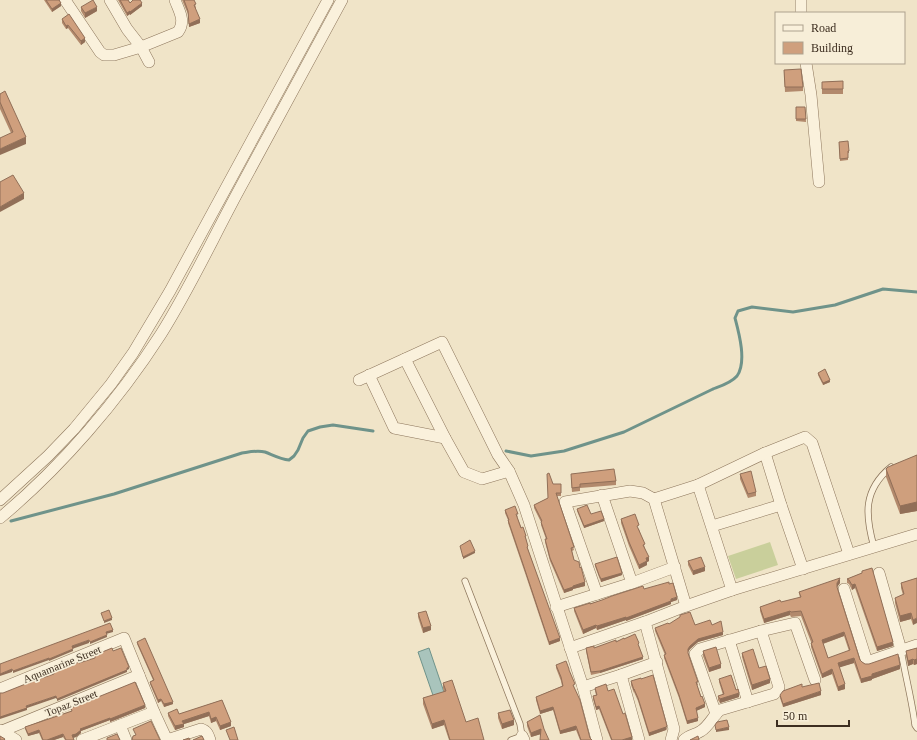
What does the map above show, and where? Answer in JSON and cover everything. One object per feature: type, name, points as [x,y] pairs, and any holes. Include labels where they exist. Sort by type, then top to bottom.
[{"type":"street","points":[[65,0],[100,52],[104,55],[114,55],[141,47],[178,32],[181,27],[182,20],[176,0]]},
{"type":"street","points":[[110,0],[127,29],[141,47],[149,62]]},
{"type":"street","points":[[0,500],[48,456],[74,429],[111,384],[133,354],[170,291],[328,0]]},
{"type":"street","points":[[0,518],[32,490],[78,442],[103,414],[143,361],[183,297],[342,0]]},
{"type":"street","points":[[801,0],[801,12]]},
{"type":"street","points":[[806,64],[811,95],[819,182]]},
{"type":"street","points":[[445,438],[394,428],[364,378],[442,342],[498,455],[509,471],[524,505],[570,648],[597,740]]},
{"type":"street","points":[[405,359],[464,472],[482,479],[509,471]]},
{"type":"street","points":[[596,594],[565,502],[630,491],[642,493],[654,499],[698,485],[765,453],[805,437],[812,443],[849,554]]},
{"type":"street","points":[[765,453],[803,569]]},
{"type":"street","points":[[698,485],[732,590]]},
{"type":"street","points":[[602,495],[632,583]]},
{"type":"street","points":[[654,499],[686,606]]},
{"type":"street","points":[[712,526],[781,505]]},
{"type":"street","points":[[570,648],[732,590],[917,534]]},
{"type":"street","points":[[556,607],[675,568]]},
{"type":"street","points":[[879,573],[901,650]]},
{"type":"street","points":[[844,589],[867,662],[917,645]]},
{"type":"street","points":[[645,622],[674,729],[671,740]]},
{"type":"street","points":[[716,714],[695,654],[700,649],[761,631],[795,623],[815,680]]},
{"type":"street","points":[[684,740],[701,731],[720,710],[774,694],[778,690],[761,631]]},
{"type":"street","name":"Aquamarine Street","points":[[0,689],[124,638],[139,675]]},
{"type":"street","points":[[729,640],[748,702]]},
{"type":"street","points":[[582,688],[657,662]]},
{"type":"street","points":[[139,675],[167,740],[201,730],[208,734],[210,740]]},
{"type":"street","name":"Topaz Street","points":[[1,731],[139,675]]},
{"type":"street","points":[[621,675],[639,740]]},
{"type":"street","points":[[82,740],[154,712]]},
{"type":"street","points":[[120,725],[126,740]]},
{"type":"street","points":[[1,731],[16,740]]},
{"type":"lane","points":[[874,547],[868,522],[867,511],[869,499],[873,489],[886,471],[898,463]]},
{"type":"lane","points":[[465,581],[520,724],[523,738],[511,740]]},
{"type":"lane","points":[[901,650],[904,671],[915,708],[915,725],[917,728]]},
{"type":"green space","points":[[770,542],[778,565],[736,579],[728,556]]},
{"type":"water","points":[[429,648],[447,701],[436,704],[418,652]]},
{"type":"building","points":[[46,0],[59,0],[61,3],[52,9]]},
{"type":"building","points":[[93,0],[97,7],[85,13],[81,7]]},
{"type":"building","points":[[120,0],[128,0],[130,3],[133,0],[140,0],[142,3],[127,13]]},
{"type":"building","points":[[184,0],[194,0],[196,4],[194,5],[200,19],[189,24],[188,11]]},
{"type":"building","points":[[69,14],[85,38],[81,41],[68,25],[66,26],[62,19]]},
{"type":"building","points":[[801,69],[803,87],[785,87],[784,70]]},
{"type":"building","points":[[843,81],[843,89],[822,89],[822,82]]},
{"type":"building","points":[[5,91],[26,137],[0,149],[0,138],[13,132],[0,102],[0,94]]},
{"type":"building","points":[[796,107],[805,107],[806,119],[796,119]]},
{"type":"building","points":[[848,141],[848,158],[840,159],[839,142]]},
{"type":"building","points":[[13,175],[24,193],[0,207],[0,182]]},
{"type":"building","points":[[825,369],[830,380],[823,383],[818,373]]},
{"type":"building","points":[[917,455],[917,502],[900,506],[886,469]]},
{"type":"building","points":[[614,469],[616,481],[580,484],[580,487],[572,488],[571,474]]},
{"type":"building","points":[[751,471],[756,492],[748,494],[740,474]]},
{"type":"building","points":[[549,473],[553,484],[561,484],[561,493],[556,493],[574,547],[571,548],[574,560],[579,562],[585,582],[564,590],[550,558],[542,521],[534,505],[548,498],[547,474]]},
{"type":"building","points":[[587,505],[591,514],[601,511],[604,519],[584,526],[577,509]]},
{"type":"building","points":[[515,506],[521,528],[523,527],[526,536],[527,547],[560,638],[549,642],[505,510]]},
{"type":"building","points":[[635,514],[639,525],[637,526],[645,544],[643,545],[649,557],[646,558],[647,561],[639,565],[621,519]]},
{"type":"building","points":[[470,540],[475,551],[463,557],[460,546]]},
{"type":"building","points":[[617,557],[622,573],[601,579],[595,564]]},
{"type":"building","points":[[701,557],[705,567],[693,571],[688,561]]},
{"type":"building","points":[[872,568],[893,642],[877,647],[855,584],[852,585],[847,579],[862,573],[862,571]]},
{"type":"building","points":[[840,578],[837,583],[837,587],[860,660],[865,664],[869,664],[898,654],[900,665],[861,679],[854,658],[838,663],[845,684],[838,687],[832,669],[822,674],[811,643],[813,642],[801,611],[790,611],[764,619],[760,607],[780,600],[781,602],[801,597],[799,592]],"holes":[[[844,632],[850,650],[828,658],[822,640]]]},
{"type":"building","points":[[917,578],[917,618],[913,620],[911,613],[900,616],[895,598],[904,594],[901,583]]},
{"type":"building","points":[[669,582],[669,584],[673,583],[677,597],[671,599],[671,601],[626,618],[597,626],[596,625],[583,630],[574,608],[643,586],[644,589]]},
{"type":"building","points":[[109,610],[112,618],[104,621],[101,613]]},
{"type":"building","points":[[426,611],[431,626],[423,628],[418,613]]},
{"type":"building","points":[[690,612],[695,625],[710,620],[712,625],[721,621],[723,632],[698,639],[688,649],[698,682],[696,682],[705,704],[696,708],[698,718],[687,721],[664,655],[666,654],[655,628],[668,623],[669,624],[680,617],[680,615]]},
{"type":"building","points":[[110,623],[113,630],[106,632],[107,635],[90,642],[89,640],[72,646],[73,649],[49,659],[13,671],[12,669],[0,674],[0,664]]},
{"type":"building","points":[[635,634],[643,657],[600,671],[591,672],[586,648],[594,646],[594,648],[616,640],[616,642]]},
{"type":"building","points":[[145,638],[173,702],[164,704],[161,699],[158,700],[150,682],[154,680],[137,642]]},
{"type":"building","points":[[716,647],[721,664],[709,668],[703,651]]},
{"type":"building","points":[[112,648],[113,651],[121,648],[129,667],[127,670],[57,699],[56,696],[0,717],[0,693],[54,674],[54,672],[79,662],[95,658],[95,655]]},
{"type":"building","points":[[917,648],[917,659],[908,661],[906,651]]},
{"type":"building","points":[[753,649],[759,668],[766,666],[770,679],[752,685],[742,653]]},
{"type":"building","points":[[566,661],[575,684],[573,685],[580,700],[590,738],[592,740],[581,740],[576,726],[560,731],[553,707],[540,711],[536,697],[563,686],[556,665]]},
{"type":"building","points":[[653,675],[667,726],[649,733],[631,681]]},
{"type":"building","points":[[731,675],[736,690],[738,689],[739,693],[720,699],[718,696],[724,694],[719,679]]},
{"type":"building","points":[[452,680],[466,722],[478,718],[484,740],[450,740],[444,720],[432,724],[423,698],[446,691],[443,683]]},
{"type":"building","points":[[135,682],[145,705],[80,729],[81,730],[76,734],[72,735],[74,740],[66,740],[63,734],[43,740],[39,730],[28,734],[25,727],[72,711],[71,708]]},
{"type":"building","points":[[819,683],[821,691],[783,704],[780,695],[783,691],[802,684],[802,687]]},
{"type":"building","points":[[606,684],[608,691],[614,689],[623,714],[625,713],[632,737],[622,740],[612,740],[599,706],[596,707],[593,696],[597,695],[595,688]]},
{"type":"building","points":[[222,700],[231,722],[220,726],[216,717],[211,719],[209,712],[182,721],[184,724],[175,726],[168,713],[177,709],[179,714]]},
{"type":"building","points":[[510,710],[514,720],[502,724],[498,713]]},
{"type":"building","points":[[540,715],[549,740],[540,740],[541,729],[531,733],[527,722]]},
{"type":"building","points":[[727,720],[729,727],[716,730],[715,725],[717,722]]},
{"type":"building","points":[[151,721],[160,740],[132,740],[133,736],[136,735],[133,729]]},
{"type":"building","points":[[234,727],[238,740],[230,740],[226,730]]},
{"type":"building","points":[[117,734],[120,740],[107,740],[107,738]]},
{"type":"building","points":[[0,736],[5,739],[0,740]]},
{"type":"building","points":[[202,736],[204,740],[193,740]]},
{"type":"building","points":[[698,736],[699,740],[690,740]]},
{"type":"waterway","points":[[506,451],[531,456],[564,451],[624,432],[729,382],[737,376],[741,363],[741,347],[735,318],[738,311],[752,307],[793,312],[835,305],[883,289],[917,292]]},
{"type":"waterway","points":[[11,521],[114,494],[242,453],[262,451],[289,460],[298,450],[308,431],[320,427],[333,425],[373,431]]}]
